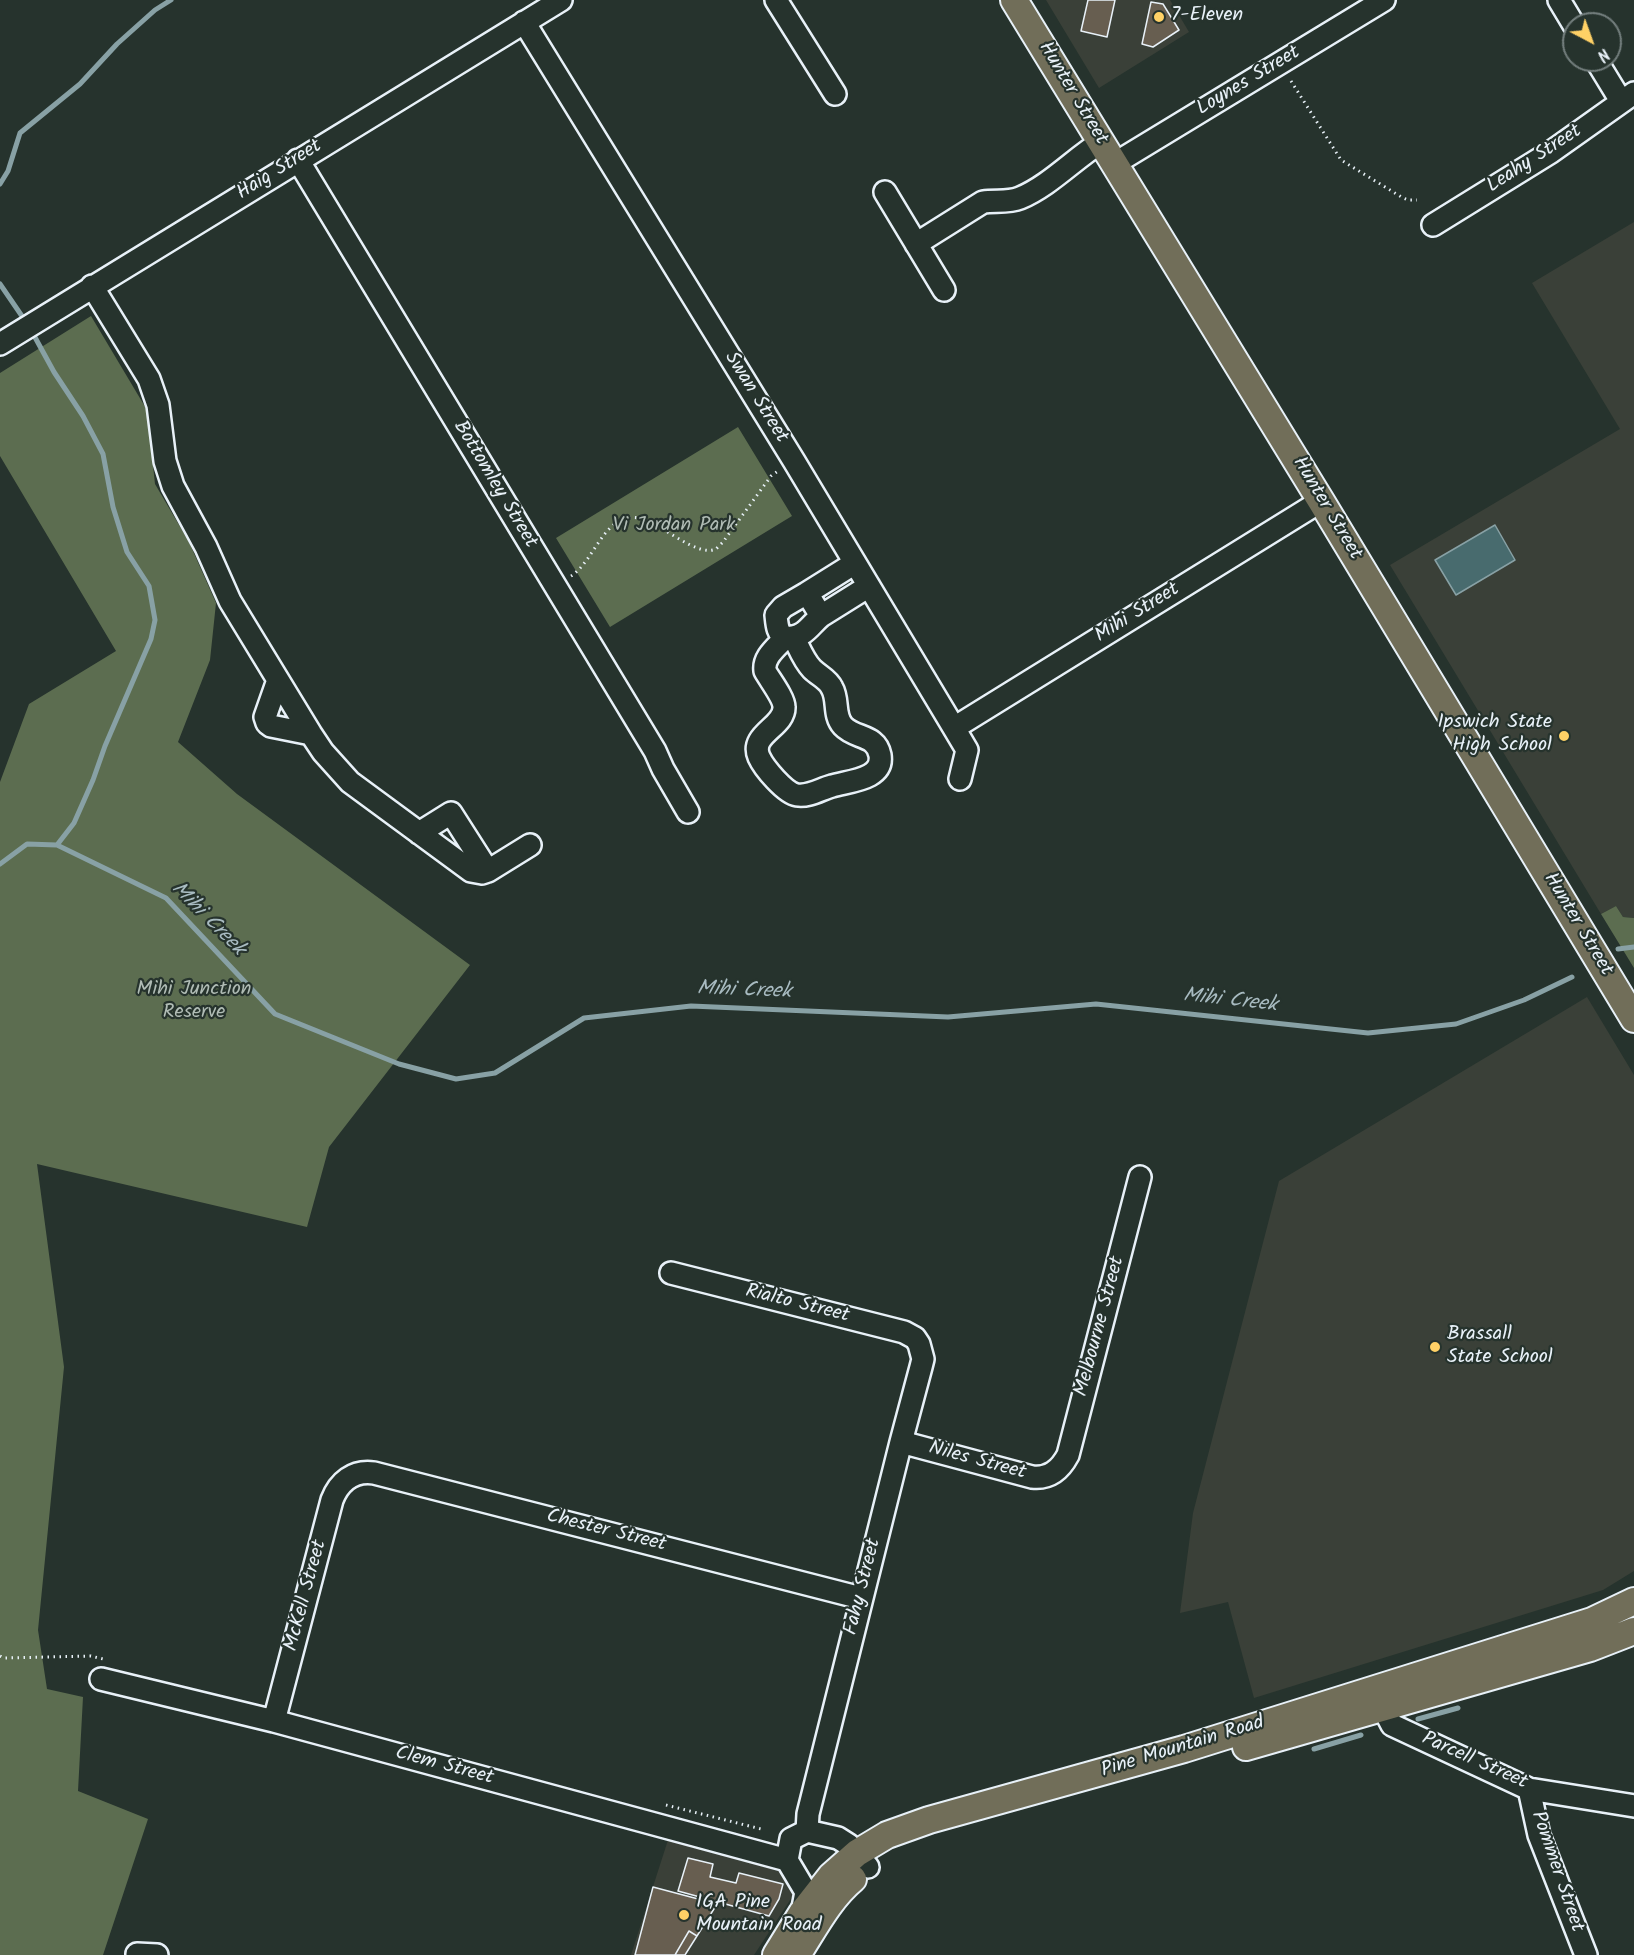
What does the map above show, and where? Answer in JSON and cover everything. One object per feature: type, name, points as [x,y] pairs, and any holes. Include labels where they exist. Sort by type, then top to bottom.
[{"type":"main road","name":"Hunter Street","points":[[1014,0],[1321,501],[1634,1019]]},
{"type":"main road","name":"Pine Mountain Road","points":[[776,1955],[816,1891],[843,1887],[862,1860],[934,1834],[1380,1698],[1592,1621],[1634,1601]]},
{"type":"main road","name":"Pine Mountain Road","points":[[1380,1698],[1590,1648],[1634,1631]]},
{"type":"main road","name":"Pine Mountain Road","points":[[797,1955],[816,1891]]},
{"type":"street","name":"Haig Street","points":[[2,343],[561,0]]},
{"type":"street","points":[[776,0],[835,94]]},
{"type":"street","name":"Loynes Street","points":[[1114,164],[1384,0]]},
{"type":"street","name":"Swan Street","points":[[524,22],[794,461],[967,750],[960,779]]},
{"type":"street","points":[[1606,72],[1627,97]]},
{"type":"street","name":"Leahy Street","points":[[1433,225],[1551,152],[1627,97]]},
{"type":"street","points":[[916,244],[983,202],[1020,198],[1101,142]]},
{"type":"street","name":"Bottomley Street","points":[[298,160],[655,751],[688,812]]},
{"type":"street","points":[[885,192],[944,290]]},
{"type":"street","points":[[92,286],[149,379],[158,405],[165,461],[173,486],[206,547],[230,601],[324,752],[350,782],[471,871],[482,873],[530,845]]},
{"type":"street","name":"Mihi Street","points":[[954,728],[1321,501]]},
{"type":"street","points":[[855,563],[783,607],[776,615],[777,626],[782,636],[790,638],[813,669],[831,685],[837,717],[843,726],[852,733],[873,741],[879,750],[881,759],[878,767],[870,776],[809,794],[797,795],[787,791],[779,784],[759,757],[759,741],[780,718],[785,705],[764,666],[772,653],[790,638],[813,627],[821,616],[869,586]]},
{"type":"street","points":[[807,593],[821,616]]},
{"type":"street","points":[[278,680],[265,717],[267,723],[271,726],[311,734]]},
{"type":"street","points":[[419,833],[451,813],[488,870]]},
{"type":"street","name":"Melbourne Street","points":[[1053,1473],[1068,1455],[1140,1176]]},
{"type":"street","name":"Rialto Street","points":[[671,1272],[904,1332],[915,1338],[919,1344]]},
{"type":"street","name":"Fahy Street","points":[[807,1831],[808,1814],[861,1598],[923,1359],[919,1344]]},
{"type":"street","name":"Niles Street","points":[[901,1442],[1032,1477],[1044,1477],[1053,1473]]},
{"type":"street","name":"Chester Street","points":[[350,1476],[361,1472],[374,1473],[861,1598]]},
{"type":"street","name":"McKell Street","points":[[274,1722],[332,1500],[339,1486],[350,1476]]},
{"type":"street","name":"Clem Street","points":[[101,1679],[274,1722],[787,1860]]},
{"type":"street","name":"Parcell Street","points":[[1380,1698],[1392,1725],[1529,1789],[1634,1806]]},
{"type":"street","name":"Pommer Street","points":[[1529,1789],[1539,1835],[1586,1955]]},
{"type":"street","points":[[816,1891],[787,1860],[791,1839],[807,1831],[838,1838],[849,1845],[862,1860]]},
{"type":"street","points":[[137,1954],[157,1955]]},
{"type":"path","points":[[1291,81],[1341,160],[1403,198],[1418,200]]},
{"type":"path","points":[[554,585],[575,574],[609,529],[624,518],[640,518],[694,546],[708,550],[717,548],[771,476],[794,461]]},
{"type":"shaded area","points":[[1046,0],[1170,0],[1189,32],[1099,88]]},
{"type":"shaded area","name":"Ipswich State High School","points":[[1634,222],[1634,918],[1623,917],[1616,906],[1601,914],[1390,565],[1620,429],[1532,283]]},
{"type":"shaded area","name":"Brassall State School","points":[[1587,997],[1634,1075],[1634,1571],[1603,1590],[1254,1698],[1228,1602],[1180,1613],[1193,1513],[1279,1181]]},
{"type":"shaded area","points":[[668,1840],[793,1875],[798,1888],[754,1955],[631,1955]]},
{"type":"green space","name":"Mihi Junction Reserve","points":[[91,316],[147,410],[155,484],[189,542],[216,603],[210,660],[178,742],[237,794],[470,965],[329,1147],[307,1227],[37,1164],[64,1367],[38,1630],[47,1689],[83,1697],[78,1791],[148,1819],[103,1955],[0,1955],[0,782],[29,704],[116,651],[0,456],[0,373]]},
{"type":"green space","name":"Vi Jordan Park","points":[[738,427],[792,516],[610,627],[556,538]]},
{"type":"green space","points":[[1616,906],[1623,917],[1634,918],[1634,968],[1601,914]]},
{"type":"water","points":[[1495,525],[1515,560],[1456,595],[1435,560]]},
{"type":"building","points":[[1088,0],[1115,0],[1107,37],[1081,31]]},
{"type":"building","name":"7-Eleven","points":[[1151,2],[1163,4],[1179,30],[1153,47],[1142,44]]},
{"type":"building","points":[[688,1858],[713,1864],[710,1877],[736,1883],[739,1873],[783,1884],[779,1899],[769,1916],[678,1891]]},
{"type":"building","points":[[653,1887],[717,1904],[697,1936],[689,1931],[675,1955],[635,1955]]},
{"type":"building","points":[[689,1931],[697,1936],[685,1955],[675,1955]]},
{"type":"waterway","points":[[0,184],[8,171],[20,133],[80,84],[117,44],[155,10],[171,0]]},
{"type":"waterway","points":[[0,284],[26,322]]},
{"type":"waterway","points":[[31,330],[103,454],[113,507],[127,552],[149,586],[155,620],[151,639],[105,746],[93,780],[74,823],[57,845]]},
{"type":"waterway","name":"Mihi Creek","points":[[0,864],[27,844],[57,845],[166,898],[275,1014],[399,1064],[456,1079],[495,1073],[584,1018],[691,1006],[948,1017],[1096,1004],[1368,1033],[1456,1024],[1524,1000],[1572,977]]},
{"type":"waterway","name":"Mihi Creek","points":[[1618,949],[1634,947]]},
{"type":"waterway","points":[[1418,1719],[1458,1708]]},
{"type":"waterway","points":[[1314,1749],[1361,1735]]},
{"type":"place","name":"7-Eleven","points":[[1159,17]]},
{"type":"place","name":"Ipswich State High School","points":[[1564,736]]},
{"type":"place","name":"Brassall State School","points":[[1435,1347]]},
{"type":"place","name":"IGA Pine Mountain Road","points":[[684,1915]]}]
